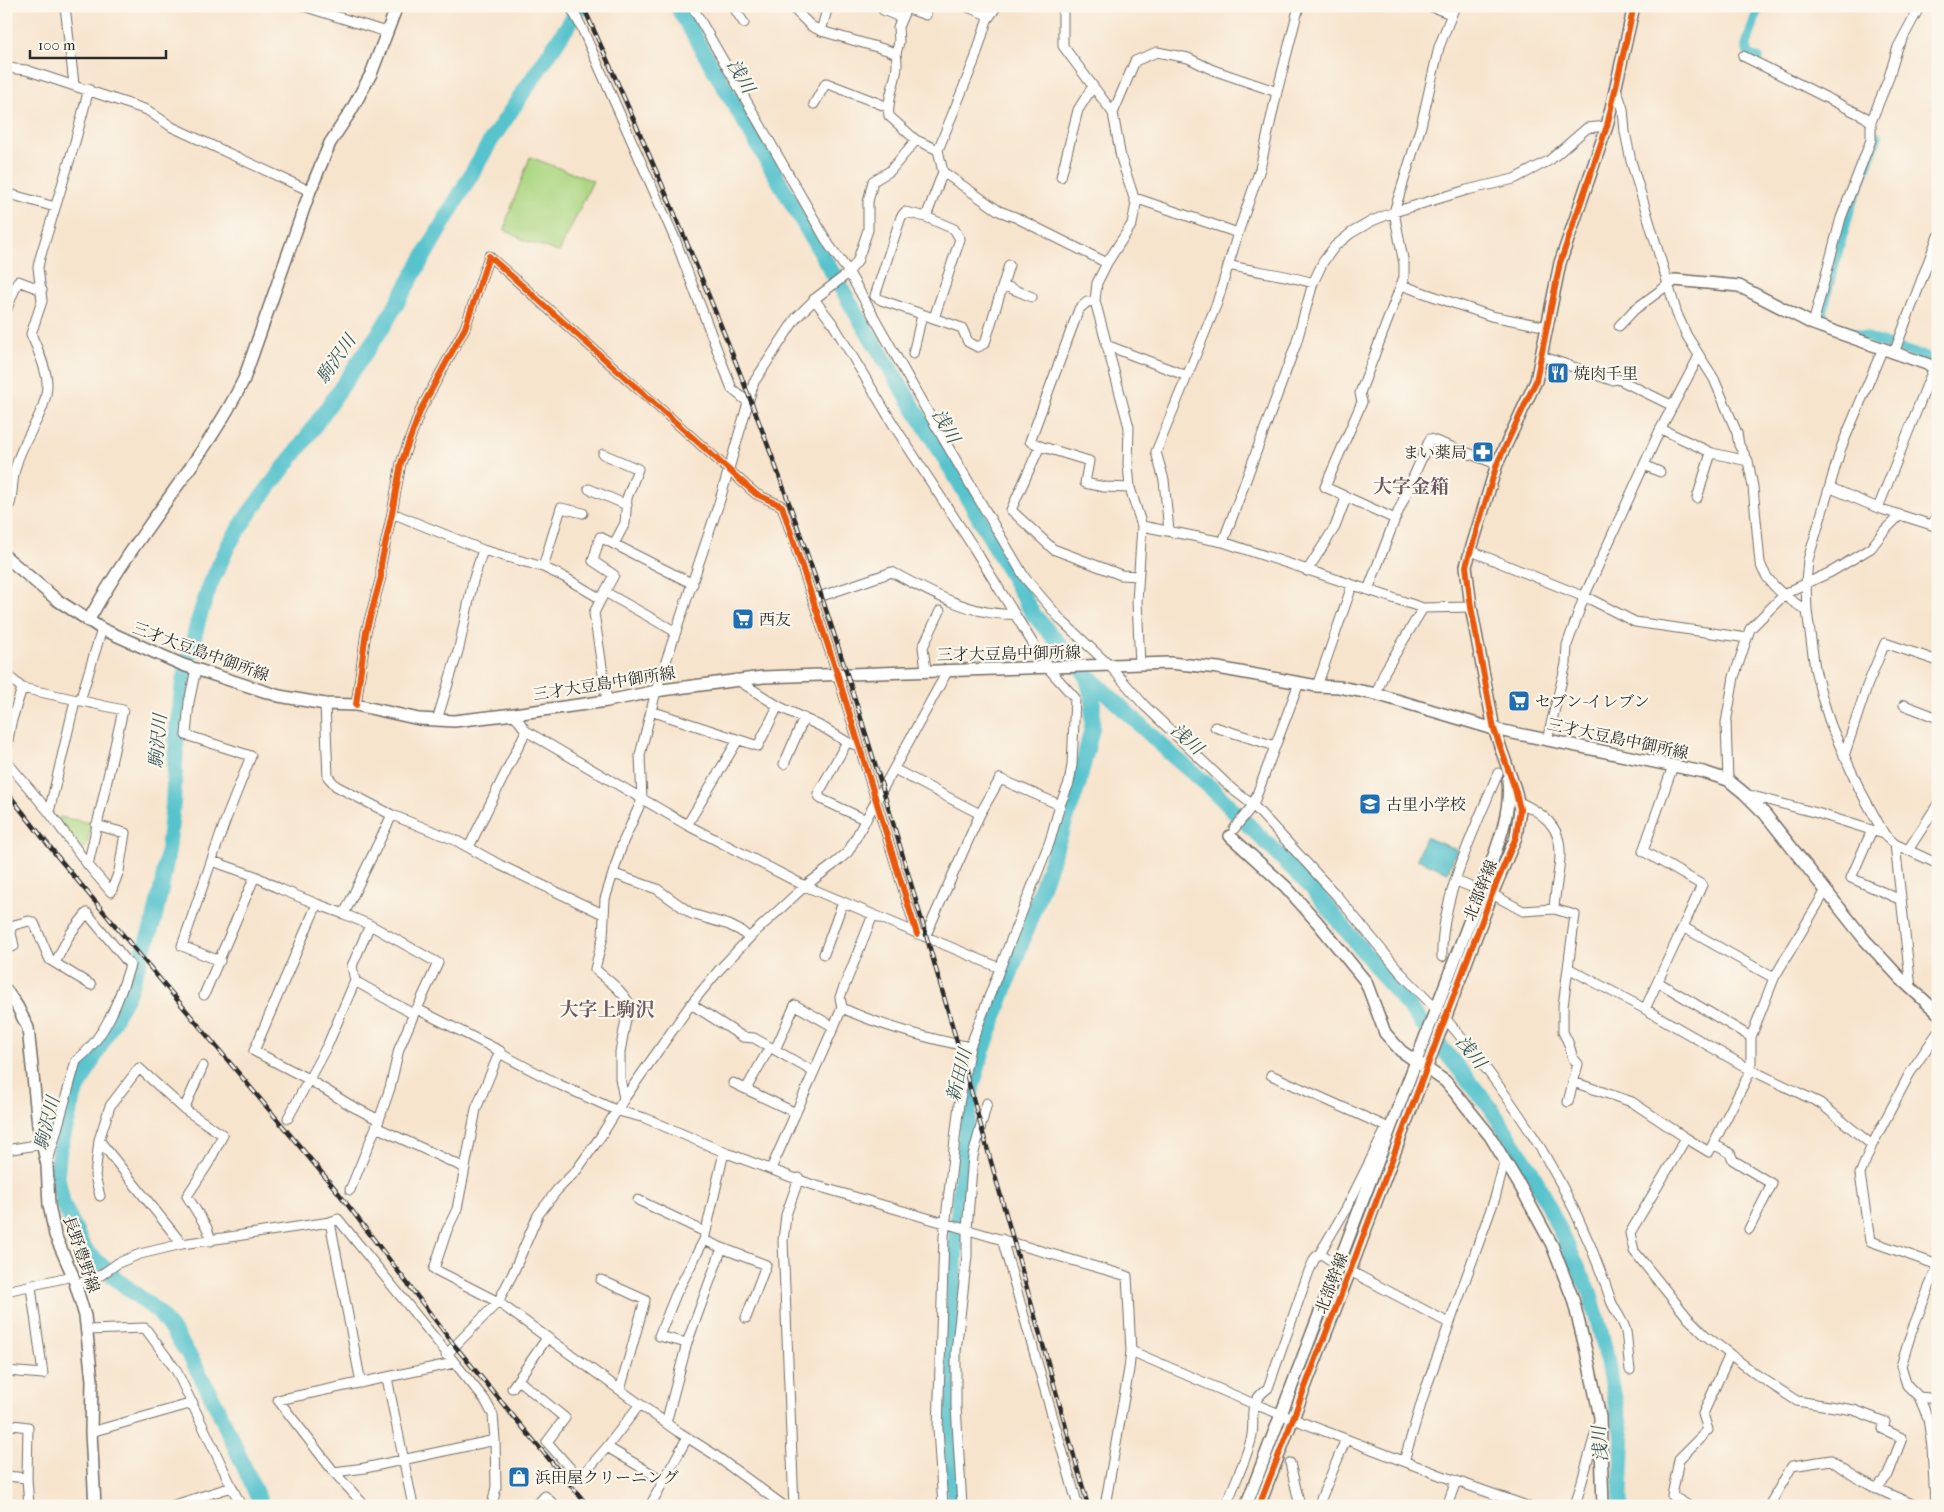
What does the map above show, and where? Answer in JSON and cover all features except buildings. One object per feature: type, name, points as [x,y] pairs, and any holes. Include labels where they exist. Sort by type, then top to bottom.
[{"type":"street","points":[[65,6],[74,84]]},
{"type":"street","points":[[303,6],[386,32]]},
{"type":"street","points":[[88,620],[116,573],[208,443],[231,407],[244,379],[310,191],[330,144],[371,74],[386,32],[398,6]]},
{"type":"street","points":[[570,6],[581,26],[675,239],[732,389],[748,402]]},
{"type":"street","points":[[692,6],[829,245],[1025,578],[1062,621],[1106,666],[1251,807],[1336,896],[1434,1011]]},
{"type":"street","points":[[740,6],[736,11],[744,23]]},
{"type":"street","points":[[791,6],[811,26],[896,54]]},
{"type":"street","points":[[821,30],[828,6]]},
{"type":"street","points":[[965,6],[990,16]]},
{"type":"street","points":[[926,217],[942,172],[938,150],[975,59],[987,20],[997,6]]},
{"type":"street","points":[[1063,6],[1063,46],[1113,113],[1121,158],[1136,204],[1132,224],[1097,282],[1095,301],[1129,427],[1128,464],[1130,488],[1142,526],[1137,601],[1140,664]]},
{"type":"street","points":[[1169,531],[1164,480],[1156,452],[1217,303],[1260,169],[1299,6]]},
{"type":"street","points":[[1396,519],[1325,487],[1362,402],[1360,393],[1404,277],[1404,264],[1394,212],[1421,126],[1439,47],[1453,10],[1430,6]]},
{"type":"street","points":[[1504,759],[1494,729],[1471,607],[1466,566],[1469,550],[1497,464],[1536,381],[1560,263],[1607,126],[1634,6]]},
{"type":"street","points":[[1813,324],[1841,218],[1870,140],[1871,122],[1888,80],[1898,47],[1920,6]]},
{"type":"street","points":[[926,15],[907,7],[898,27],[899,42],[896,54],[898,65],[888,107],[889,116],[916,140],[938,150]]},
{"type":"street","points":[[883,10],[902,18]]},
{"type":"street","points":[[1113,113],[1135,61],[1158,52],[1188,58],[1213,70],[1277,92]]},
{"type":"street","points":[[1743,56],[1866,117],[1871,122]]},
{"type":"street","points":[[6,68],[26,70],[74,84],[146,110],[172,127],[310,191]]},
{"type":"street","points":[[814,104],[826,83],[888,107]]},
{"type":"street","points":[[1615,85],[1623,109],[1625,132],[1631,161],[1677,314],[1687,336],[1714,379],[1737,433],[1739,445],[1748,461],[1753,488],[1760,563],[1773,585],[1783,596],[1806,611]]},
{"type":"street","points":[[1061,177],[1078,110],[1093,86]]},
{"type":"street","points":[[6,508],[10,504],[16,466],[46,396],[47,381],[31,334],[42,301],[38,267],[88,89]]},
{"type":"street","points":[[1222,542],[1296,344],[1313,282],[1323,262],[1335,246],[1351,233],[1372,221],[1394,212],[1468,190],[1514,179],[1550,160],[1587,128],[1607,126]]},
{"type":"street","points":[[624,1099],[620,1078],[620,1052],[629,1003],[622,991],[607,981],[595,969],[603,937],[605,899],[623,842],[642,800],[640,755],[656,691],[693,584],[754,382],[796,318],[857,262],[868,230],[868,202],[873,181],[890,171],[916,140]]},
{"type":"street","points":[[942,172],[999,212],[1015,217],[1107,263]]},
{"type":"street","points":[[6,193],[26,197],[55,208]]},
{"type":"street","points":[[1135,198],[1238,233]]},
{"type":"street","points":[[934,318],[960,239],[954,229],[926,217],[905,212],[901,217],[875,296],[881,300],[962,328],[968,342],[978,347],[985,343],[1009,265]]},
{"type":"street","points":[[1894,354],[1938,236]]},
{"type":"street","points":[[356,705],[366,632],[381,577],[381,564],[401,463],[421,409],[465,328],[489,256],[756,494],[782,506],[921,935]]},
{"type":"street","points":[[1228,266],[1260,273],[1286,275],[1313,282]]},
{"type":"street","points":[[1619,326],[1634,310],[1675,280],[1740,286],[1813,324],[1883,348],[1894,354],[1936,367],[1878,508]]},
{"type":"street","points":[[6,311],[18,281],[42,290]]},
{"type":"street","points":[[1003,285],[1032,297]]},
{"type":"street","points":[[1401,286],[1491,316],[1548,327]]},
{"type":"street","points":[[816,298],[893,424],[1048,668],[1075,698],[1072,765],[1069,783],[1050,841],[970,1047],[958,1104],[949,1224],[938,1429],[943,1506]]},
{"type":"street","points":[[1095,301],[1087,302],[1079,309],[1030,441],[1040,446],[1089,461],[1085,483],[1104,487],[1130,488]]},
{"type":"street","points":[[913,354],[922,315]]},
{"type":"street","points":[[1106,345],[1187,376]]},
{"type":"street","points":[[1883,348],[1842,448],[1808,560],[1806,611],[1815,669],[1822,697],[1831,726],[1859,788],[1884,834],[1895,844],[1938,864]]},
{"type":"street","points":[[1542,356],[1610,380],[1618,379],[1673,406]]},
{"type":"street","points":[[1547,740],[1566,664],[1567,645],[1584,597],[1661,429],[1699,356]]},
{"type":"street","points":[[1661,429],[1710,452],[1748,461]]},
{"type":"street","points":[[1368,590],[1430,439],[1497,464]]},
{"type":"street","points":[[1040,446],[1011,510],[1053,550],[1121,575],[1138,576]]},
{"type":"street","points":[[1697,498],[1710,452]]},
{"type":"street","points":[[603,454],[638,469],[627,498],[624,523],[614,544]]},
{"type":"street","points":[[1644,465],[1660,472]]},
{"type":"street","points":[[1831,488],[1878,508],[1935,526],[1938,514]]},
{"type":"street","points":[[589,489],[627,505]]},
{"type":"street","points":[[1307,571],[1335,527],[1346,498]]},
{"type":"street","points":[[543,567],[561,508],[583,513]]},
{"type":"street","points":[[392,513],[483,550],[543,567],[676,632]]},
{"type":"street","points":[[1728,780],[1726,723],[1734,678],[1747,638],[1755,623],[1783,596],[1831,572],[1871,548],[1884,531],[1900,516]]},
{"type":"street","points":[[1142,526],[1222,542],[1423,608],[1471,607]]},
{"type":"street","points":[[607,701],[594,613],[614,575],[592,561],[600,537],[693,584]]},
{"type":"street","points":[[437,720],[458,648],[473,581],[483,550]]},
{"type":"street","points":[[1469,550],[1584,597],[1635,622],[1747,638]]},
{"type":"street","name":"三才大豆島中御所線","points":[[6,557],[57,600],[102,629],[190,667],[279,696],[325,704],[356,705],[419,719],[471,720],[607,701],[656,691],[735,679],[837,673],[1062,668],[1140,664],[1170,664],[1218,668],[1318,686],[1338,687],[1376,694],[1494,729],[1703,772],[1728,780],[1765,814],[1865,940],[1938,1013]]},
{"type":"street","points":[[812,599],[892,572],[929,592],[980,611],[1001,615],[1015,614]]},
{"type":"street","points":[[1318,686],[1352,586]]},
{"type":"street","points":[[1376,694],[1385,670],[1423,608]]},
{"type":"street","points":[[926,670],[923,647],[940,612]]},
{"type":"street","points":[[49,812],[77,701],[102,629]]},
{"type":"street","points":[[1844,756],[1862,698],[1885,643],[1938,661]]},
{"type":"street","points":[[190,667],[186,735],[250,756],[182,946],[220,961]]},
{"type":"street","points":[[446,1354],[498,1302],[513,1273],[538,1215],[556,1190],[576,1171],[691,1004],[749,938],[805,886],[848,852],[948,670]]},
{"type":"street","points":[[6,674],[22,688],[123,710],[88,865]]},
{"type":"street","points":[[735,679],[778,706],[824,728],[847,742],[860,746]]},
{"type":"street","points":[[1300,683],[1251,807],[1232,832],[1318,923],[1366,982],[1385,1033],[1401,1051],[1418,1057],[1427,1069],[1445,1081],[1457,1094],[1490,1136],[1520,1186],[1552,1246],[1572,1299],[1586,1351],[1600,1418],[1603,1506]]},
{"type":"street","points":[[7,746],[11,723],[22,688]]},
{"type":"street","points":[[325,704],[328,777],[336,786],[392,815],[469,847],[500,865],[603,914]]},
{"type":"street","points":[[1904,705],[1938,718]]},
{"type":"street","points":[[651,711],[758,746],[778,706]]},
{"type":"street","points":[[514,714],[526,731],[687,825],[805,886],[1000,968]]},
{"type":"street","points":[[784,764],[804,718]]},
{"type":"street","points":[[1215,727],[1233,728],[1275,746]]},
{"type":"street","points":[[469,847],[526,731]]},
{"type":"street","points":[[687,825],[738,740]]},
{"type":"street","points":[[847,742],[818,794],[821,799],[866,820]]},
{"type":"street","name":"北部幹線","points":[[1246,1506],[1434,1011],[1486,893],[1516,837],[1520,817],[1519,802],[1504,759]]},
{"type":"street","name":"北部幹線","points":[[1259,1506],[1427,1069],[1486,893],[1508,807],[1508,782],[1504,759]]},
{"type":"street","points":[[6,761],[49,812],[88,865],[111,892],[119,871],[125,833],[96,825]]},
{"type":"street","points":[[1645,1009],[1702,885],[1643,851],[1673,766]]},
{"type":"street","points":[[894,769],[980,814]]},
{"type":"street","points":[[1442,957],[1441,942],[1456,881],[1498,773]]},
{"type":"street","points":[[921,935],[980,814],[1000,779],[1060,806]]},
{"type":"street","points":[[1744,794],[1817,813],[1884,834]]},
{"type":"street","points":[[1519,802],[1535,809],[1559,837],[1561,856],[1555,888],[1554,909]]},
{"type":"street","points":[[1908,850],[1938,804]]},
{"type":"street","points":[[344,914],[392,815]]},
{"type":"street","points":[[1872,830],[1851,878],[1901,900]]},
{"type":"street","points":[[1895,844],[1911,988]]},
{"type":"street","points":[[212,861],[255,876],[280,889],[370,924],[438,963],[399,1049],[390,1088],[378,1124],[350,1190]]},
{"type":"street","points":[[614,874],[657,889],[692,914],[729,925],[741,931],[749,938]]},
{"type":"street","points":[[204,995],[255,876]]},
{"type":"street","points":[[1456,881],[1523,911],[1554,909],[1575,915],[1563,1006],[1563,1032],[1573,1058],[1578,1064],[1568,1102]]},
{"type":"street","points":[[1573,1082],[1632,1102],[1709,1152],[1751,1070],[1751,1037],[1774,978],[1825,892]]},
{"type":"street","points":[[824,954],[843,902]]},
{"type":"street","points":[[317,904],[254,1051],[308,1079],[378,1124],[465,1168]]},
{"type":"street","points":[[47,1165],[76,1061],[89,1051],[107,1023],[120,996],[130,966],[87,913],[70,934],[55,963]]},
{"type":"street","points":[[771,1169],[842,1008],[840,997],[873,915]]},
{"type":"street","points":[[6,949],[14,946],[10,929],[14,924],[29,921],[34,923],[50,960],[91,985]]},
{"type":"street","points":[[288,1118],[328,1044],[355,981],[352,966],[370,924]]},
{"type":"street","points":[[1683,927],[1774,978]]},
{"type":"street","points":[[1568,968],[1645,1009],[1751,1070],[1820,1104],[1872,1145]]},
{"type":"street","points":[[355,981],[415,1012],[500,1051],[503,1055],[560,1085],[724,1152],[810,1184],[1127,1276],[1131,1351],[1130,1369],[1106,1506]]},
{"type":"street","points":[[1658,982],[1751,1037]]},
{"type":"street","name":"長野豊野線","points":[[6,990],[17,1006],[28,1028],[38,1125],[47,1165],[49,1206],[55,1235],[75,1281],[88,1330],[92,1380],[91,1432],[95,1506]]},
{"type":"street","points":[[691,1004],[743,1037],[754,1038],[814,1072]]},
{"type":"street","points":[[746,1089],[772,1048],[795,1005],[834,1027]]},
{"type":"street","points":[[842,1008],[879,1024],[929,1039],[970,1047]]},
{"type":"street","points":[[1443,1023],[1511,1101],[1553,1168],[1585,1230],[1613,1307],[1626,1330],[1630,1370]]},
{"type":"street","points":[[1934,1504],[1932,1447],[1928,1418],[1919,1397],[1907,1385],[1901,1366],[1912,1330],[1934,1285],[1938,1265],[1870,1241],[1860,1174],[1872,1145],[1910,1073],[1938,1032]]},
{"type":"street","points":[[500,1051],[476,1109],[457,1209],[447,1230],[434,1269],[498,1302],[784,1506]]},
{"type":"street","points":[[184,1109],[203,1066]]},
{"type":"street","points":[[100,1196],[95,1176],[99,1140],[110,1106],[139,1068],[184,1109],[223,1135],[208,1164],[187,1196],[207,1228],[211,1240]]},
{"type":"street","points":[[1226,1506],[1251,1438],[1251,1414],[1254,1404],[1260,1394],[1268,1388],[1309,1271],[1315,1258],[1320,1253],[1346,1209],[1387,1127],[1271,1075]]},
{"type":"street","points":[[733,1083],[796,1114]]},
{"type":"street","points":[[962,1506],[956,1406],[956,1351],[967,1256],[966,1229],[973,1156],[988,1103]]},
{"type":"street","points":[[1686,1138],[1630,1233],[1634,1251],[1688,1318],[1705,1335],[1796,1401],[1854,1410],[1885,1422],[1883,1429],[1902,1438],[1888,1475],[1876,1489]]},
{"type":"street","points":[[99,1140],[182,1244]]},
{"type":"street","points":[[6,1150],[42,1144]]},
{"type":"street","points":[[1713,1144],[1730,1154],[1733,1160],[1772,1184],[1749,1229]]},
{"type":"street","points":[[687,1343],[659,1336],[676,1294],[704,1236],[724,1152]]},
{"type":"street","points":[[1404,1461],[1425,1391],[1495,1198],[1504,1160]]},
{"type":"street","points":[[794,1506],[783,1241],[786,1215],[798,1178]]},
{"type":"street","points":[[638,1200],[722,1248],[766,1265],[746,1318]]},
{"type":"street","points":[[6,1291],[30,1286],[75,1281],[101,1275],[118,1263],[140,1254],[182,1244],[330,1222],[338,1219],[485,1400],[493,1415],[496,1487],[494,1504]]},
{"type":"street","points":[[330,1222],[361,1383]]},
{"type":"street","points":[[1002,1239],[1078,1506]]},
{"type":"street","points":[[666,1423],[687,1343],[722,1248]]},
{"type":"street","points":[[1320,1253],[1338,1265]]},
{"type":"street","points":[[1350,1271],[1449,1323]]},
{"type":"street","points":[[601,1280],[645,1300],[620,1390]]},
{"type":"street","points":[[6,1371],[43,1374],[30,1286]]},
{"type":"street","points":[[88,1330],[145,1328],[176,1370],[241,1506]]},
{"type":"street","points":[[512,1388],[547,1338]]},
{"type":"street","points":[[1131,1351],[1254,1404],[1527,1506]]},
{"type":"street","points":[[1684,1504],[1672,1496],[1679,1459],[1708,1430],[1703,1414],[1730,1354]]},
{"type":"street","points":[[365,1506],[334,1472],[278,1400],[454,1364]]},
{"type":"street","points":[[387,1378],[412,1506]]},
{"type":"street","points":[[518,1380],[564,1418],[547,1442],[577,1476],[582,1476],[640,1404]]},
{"type":"street","points":[[1919,1397],[1938,1399]]},
{"type":"street","points":[[91,1432],[193,1403]]},
{"type":"street","points":[[1575,1506],[1600,1418]]},
{"type":"street","points":[[6,1424],[28,1427],[27,1478],[29,1506]]},
{"type":"street","points":[[650,1506],[687,1438]]},
{"type":"street","points":[[1318,1506],[1346,1439]]},
{"type":"street","points":[[334,1472],[495,1440]]},
{"type":"street","points":[[607,1447],[664,1481]]},
{"type":"street","points":[[1769,1506],[1792,1466],[1831,1460],[1854,1478],[1917,1506]]},
{"type":"street","points":[[1290,1464],[1300,1506]]},
{"type":"street","points":[[6,1476],[27,1478]]},
{"type":"street","points":[[1447,1506],[1456,1481]]},
{"type":"street","points":[[170,1506],[232,1487]]},
{"type":"street","points":[[536,1506],[545,1496],[555,1506]]},
{"type":"green space","points":[[530,157],[593,181],[559,252],[526,241],[505,230],[507,219]]},
{"type":"green space","points":[[60,817],[91,823],[87,846],[83,849],[58,821]]},
{"type":"water","points":[[1425,837],[1457,850],[1448,872],[1417,859]]},
{"type":"waterway","name":"駒沢川","points":[[262,1506],[215,1403],[191,1358],[174,1333],[158,1312],[115,1278],[84,1249],[63,1204],[57,1174],[59,1152],[74,1096],[129,991],[153,924],[168,850],[173,804],[177,729],[183,683],[198,621],[210,585],[229,544],[250,512],[302,444],[383,327],[490,142],[581,6]]},
{"type":"waterway","name":"浅川","points":[[677,6],[853,308],[959,482],[1033,614],[1084,672],[1173,756],[1210,787],[1311,887],[1490,1107],[1531,1170],[1590,1293],[1604,1345],[1623,1441],[1620,1506]]},
{"type":"waterway","points":[[1759,6],[1746,46],[1749,55],[1759,59]]},
{"type":"waterway","points":[[1878,136],[1850,209],[1822,315],[1824,320],[1835,326],[1892,346]]},
{"type":"waterway","points":[[1901,349],[1938,361]]},
{"type":"waterway","name":"新田川","points":[[955,1506],[949,1442],[949,1420],[956,1234],[972,1087],[983,1050],[1078,786],[1092,728],[1093,700],[1086,675]]},
{"type":"railway","points":[[583,6],[676,216],[734,358],[789,502],[814,574],[875,764],[913,892],[1088,1506]]},
{"type":"railway","points":[[6,791],[57,856],[337,1191],[455,1346],[588,1506]]},
{"type":"cycle path","points":[[1259,1506],[1492,894],[1516,837],[1520,809],[1494,729],[1471,607],[1466,566],[1497,464],[1536,381],[1560,263],[1607,126],[1634,6]]},
{"type":"cycle path","points":[[356,705],[366,632],[381,577],[381,564],[401,463],[421,409],[465,328],[489,256],[756,494],[782,506],[837,673],[917,934]]},
{"type":"place","name":"焼肉千里","points":[[1558,373]]},
{"type":"place","name":"まい薬局","points":[[1483,452]]},
{"type":"place","name":"西友","points":[[743,619]]},
{"type":"place","name":"セブン-イレブン","points":[[1519,701]]},
{"type":"place","name":"古里小学校","points":[[1370,804]]},
{"type":"place","name":"浜田屋クリーニング","points":[[519,1477]]},
{"type":"district","name":"大字金箱","points":[[1411,486]]},
{"type":"district","name":"大字上駒沢","points":[[607,1009]]}]
